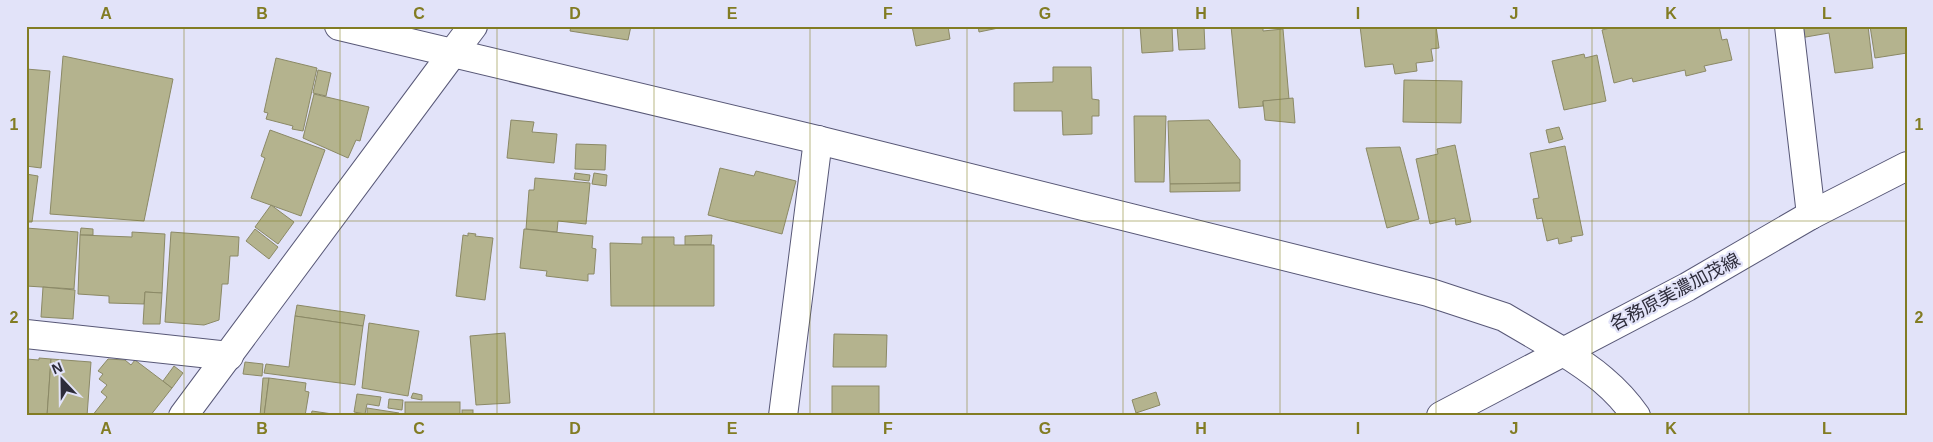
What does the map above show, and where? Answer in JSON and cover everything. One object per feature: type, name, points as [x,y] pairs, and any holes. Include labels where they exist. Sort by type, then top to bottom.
[{"type":"street","points":[[183,416],[473,26]]},
{"type":"street","points":[[1788,26],[1811,215]]},
{"type":"street","points":[[352,28],[452,54],[818,140],[1428,292],[1504,317],[1562,351],[1597,373],[1626,401],[1636,416]]},
{"type":"street","points":[[783,416],[818,140]]},
{"type":"street","name":"各務原美濃加茂線","points":[[1441,416],[1687,287],[1811,215],[1907,166]]},
{"type":"street","points":[[26,334],[229,356]]},
{"type":"building","points":[[571,26],[631,26],[628,40],[570,31]]},
{"type":"building","points":[[912,26],[948,26],[950,39],[916,46]]},
{"type":"building","points":[[978,26],[1008,26],[979,32]]},
{"type":"building","points":[[1140,26],[1172,26],[1173,51],[1142,53]]},
{"type":"building","points":[[1177,26],[1204,26],[1205,49],[1179,50]]},
{"type":"building","points":[[1231,26],[1263,26],[1263,31],[1283,29],[1289,99],[1263,101],[1263,106],[1239,108]]},
{"type":"building","points":[[1360,26],[1436,26],[1439,48],[1431,49],[1433,61],[1416,63],[1417,71],[1395,74],[1393,64],[1365,67]]},
{"type":"building","points":[[1618,26],[1719,26],[1722,40],[1727,39],[1732,60],[1704,66],[1706,71],[1686,76],[1685,70],[1633,82],[1632,78],[1614,83],[1602,30]]},
{"type":"building","points":[[1799,26],[1868,26],[1873,68],[1835,73],[1829,33],[1800,38]]},
{"type":"building","points":[[1870,26],[1907,26],[1907,53],[1875,58]]},
{"type":"building","points":[[1584,54],[1585,58],[1597,55],[1606,101],[1564,110],[1552,61]]},
{"type":"building","points":[[63,56],[173,79],[144,221],[50,214]]},
{"type":"building","points":[[276,58],[317,68],[303,131],[292,129],[293,126],[266,119],[268,113],[264,112]]},
{"type":"building","points":[[1053,67],[1091,67],[1092,99],[1099,100],[1099,116],[1092,116],[1092,134],[1063,135],[1062,111],[1014,111],[1014,83],[1053,82]]},
{"type":"building","points":[[26,69],[50,71],[41,168],[26,166]]},
{"type":"building","points":[[318,70],[331,73],[326,96],[313,93]]},
{"type":"building","points":[[1404,80],[1462,81],[1461,123],[1403,122]]},
{"type":"building","points":[[314,94],[369,107],[360,141],[356,140],[348,158],[303,138]]},
{"type":"building","points":[[1293,98],[1295,123],[1265,120],[1263,101]]},
{"type":"building","points":[[1134,116],[1166,116],[1164,182],[1135,182]]},
{"type":"building","points":[[511,120],[534,122],[532,132],[557,134],[554,163],[507,158]]},
{"type":"building","points":[[1209,120],[1240,160],[1240,183],[1170,184],[1168,121]]},
{"type":"building","points":[[1559,127],[1563,139],[1549,143],[1546,130]]},
{"type":"building","points":[[270,130],[325,150],[301,216],[251,198],[265,158],[261,156]]},
{"type":"building","points":[[576,144],[606,145],[605,170],[575,169]]},
{"type":"building","points":[[1455,145],[1471,222],[1456,225],[1455,218],[1430,224],[1416,159],[1438,154],[1437,149]]},
{"type":"building","points":[[1565,146],[1583,235],[1571,237],[1572,241],[1559,244],[1558,238],[1547,241],[1542,218],[1537,219],[1533,199],[1539,198],[1530,153]]},
{"type":"building","points":[[1400,147],[1419,219],[1387,228],[1366,148]]},
{"type":"building","points":[[720,168],[754,176],[756,171],[796,181],[782,234],[708,215]]},
{"type":"building","points":[[575,173],[590,175],[589,181],[574,179]]},
{"type":"building","points":[[594,173],[607,175],[606,186],[592,184]]},
{"type":"building","points":[[26,174],[38,176],[32,222],[26,222]]},
{"type":"building","points":[[535,178],[590,183],[586,224],[558,221],[557,232],[526,229],[529,190],[534,190]]},
{"type":"building","points":[[1240,183],[1240,191],[1170,192],[1170,184]]},
{"type":"building","points":[[271,205],[294,222],[278,244],[255,227]]},
{"type":"building","points":[[26,228],[78,232],[74,289],[26,286]]},
{"type":"building","points":[[81,228],[93,229],[93,235],[80,235]]},
{"type":"building","points":[[255,229],[278,247],[269,259],[246,241]]},
{"type":"building","points":[[524,229],[593,236],[592,248],[596,249],[594,274],[588,274],[588,281],[546,276],[547,271],[520,268]]},
{"type":"building","points":[[132,232],[165,234],[162,293],[145,292],[144,304],[109,303],[109,296],[78,294],[80,235],[132,237]]},
{"type":"building","points":[[171,232],[239,237],[238,256],[230,256],[228,284],[222,284],[219,320],[204,325],[165,322]]},
{"type":"building","points":[[468,233],[476,234],[475,236],[493,238],[485,300],[456,296],[463,235],[468,236]]},
{"type":"building","points":[[712,235],[711,245],[685,245],[685,236]]},
{"type":"building","points":[[642,237],[674,237],[674,245],[714,245],[714,306],[611,306],[610,243],[642,244]]},
{"type":"building","points":[[43,287],[75,290],[73,319],[41,317]]},
{"type":"building","points":[[145,292],[162,293],[160,324],[143,324]]},
{"type":"building","points":[[297,305],[365,315],[363,326],[295,316]]},
{"type":"building","points":[[295,316],[363,326],[355,385],[264,373],[266,364],[289,367]]},
{"type":"building","points":[[369,323],[419,331],[408,396],[362,388]]},
{"type":"building","points":[[505,333],[510,403],[476,405],[470,336]]},
{"type":"building","points":[[834,334],[887,335],[886,367],[833,367]]},
{"type":"building","points":[[39,358],[51,359],[47,416],[26,416],[26,359],[39,360]]},
{"type":"building","points":[[51,359],[91,362],[87,416],[47,416]]},
{"type":"building","points":[[108,359],[125,360],[131,365],[135,360],[172,388],[150,416],[92,416],[107,397],[101,392],[107,385],[99,379],[103,374],[98,371]]},
{"type":"building","points":[[245,362],[263,364],[262,376],[243,374]]},
{"type":"building","points":[[174,366],[183,373],[172,388],[163,381]]},
{"type":"building","points":[[263,378],[269,378],[264,416],[260,416]]},
{"type":"building","points":[[269,378],[306,383],[305,391],[309,392],[305,416],[264,416]]},
{"type":"building","points":[[832,386],[879,386],[879,416],[832,416]]},
{"type":"building","points":[[1156,392],[1160,405],[1136,413],[1132,400]]},
{"type":"building","points":[[413,393],[422,395],[422,400],[411,398]]},
{"type":"building","points":[[357,394],[381,397],[379,406],[367,404],[365,414],[354,412]]},
{"type":"building","points":[[389,399],[403,400],[402,410],[388,408]]},
{"type":"building","points":[[405,402],[460,402],[460,416],[405,416]]},
{"type":"building","points":[[367,408],[399,413],[399,416],[367,416]]},
{"type":"building","points":[[462,410],[473,410],[473,416],[462,416]]},
{"type":"building","points":[[312,411],[346,416],[311,416]]}]
